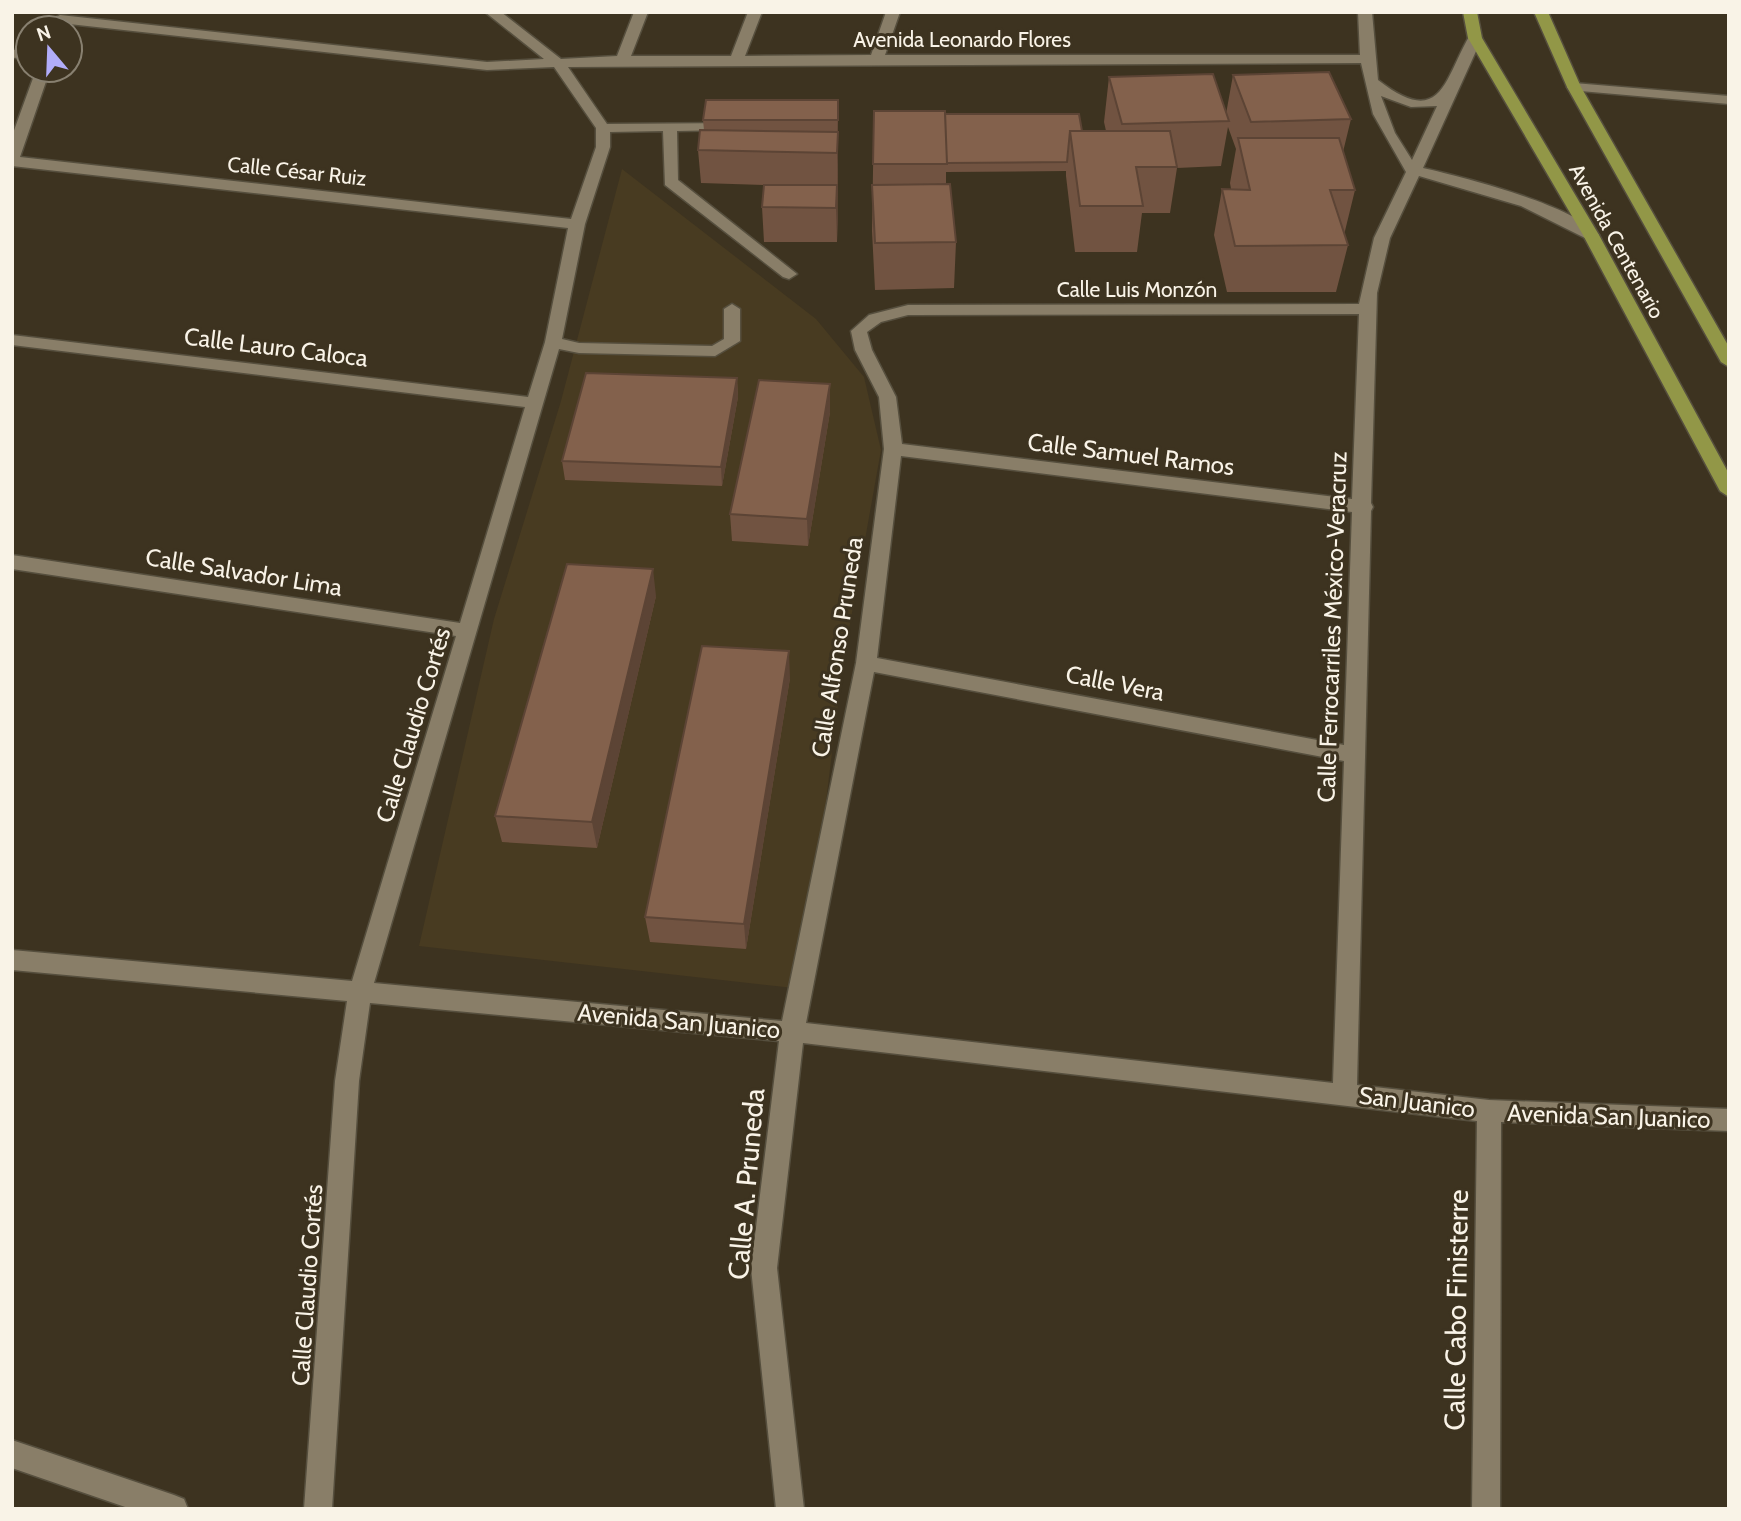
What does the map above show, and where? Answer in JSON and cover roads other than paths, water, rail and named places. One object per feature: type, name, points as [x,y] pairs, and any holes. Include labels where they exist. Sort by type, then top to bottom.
[{"type":"main road","name":"Avenida Centenario","points":[[1470,12],[1475,38],[1591,235],[1729,491]]},
{"type":"main road","name":"Avenida Centenario","points":[[1541,12],[1574,88],[1729,362]]},
{"type":"street","points":[[622,60],[641,12]]},
{"type":"street","points":[[736,60],[755,12]]},
{"type":"street","points":[[876,61],[893,12]]},
{"type":"street","points":[[1365,12],[1366,59],[1381,124],[1412,170],[1521,199],[1551,211],[1591,235]]},
{"type":"street","points":[[502,15],[558,63],[603,128],[748,126]]},
{"type":"street","name":"Avenida Leonardo Flores","points":[[84,23],[487,66],[622,60],[1366,59]]},
{"type":"street","name":"Calle Ferrocarriles México-Veracruz","points":[[1345,1094],[1364,508],[1367,309],[1376,248],[1475,38]]},
{"type":"street","points":[[1372,83],[1388,96],[1410,103],[1440,100],[1450,91]]},
{"type":"street","points":[[12,159],[38,84]]},
{"type":"street","points":[[1574,88],[1729,100]]},
{"type":"street","points":[[670,126],[670,182],[789,274]]},
{"type":"street","name":"Calle Claudio Cortés","points":[[317,1509],[347,1081],[360,992],[553,342],[577,224],[603,147],[603,128]]},
{"type":"street","name":"Calle César Ruiz","points":[[12,159],[577,224]]},
{"type":"street","points":[[553,342],[579,348],[715,351],[732,341],[733,309]]},
{"type":"street","name":"Calle Luis Monzón","points":[[908,310],[1367,309]]},
{"type":"street","name":"Calle Alfonso Pruneda","points":[[792,1032],[866,663],[893,449],[894,416],[881,378],[859,344],[859,331],[866,322],[884,314],[908,310]]},
{"type":"street","name":"Calle Lauro Caloca","points":[[12,340],[534,403]]},
{"type":"street","name":"Calle Samuel Ramos","points":[[893,449],[1364,508]]},
{"type":"street","name":"Calle Salvador Lima","points":[[12,562],[469,631]]},
{"type":"street","name":"Calle Vera","points":[[866,663],[1354,755]]},
{"type":"street","name":"Avenida San Juanico","points":[[12,960],[792,1032],[1345,1094]]},
{"type":"street","name":"Calle A. Pruneda","points":[[790,1509],[764,1268],[792,1032]]},
{"type":"street","name":"San Juanico","points":[[1345,1094],[1489,1111]]},
{"type":"street","name":"Avenida San Juanico","points":[[1489,1111],[1729,1120]]},
{"type":"street","name":"Calle Cabo Finisterre","points":[[1486,1509],[1489,1111]]},
{"type":"street","points":[[12,1454],[174,1509]]}]
